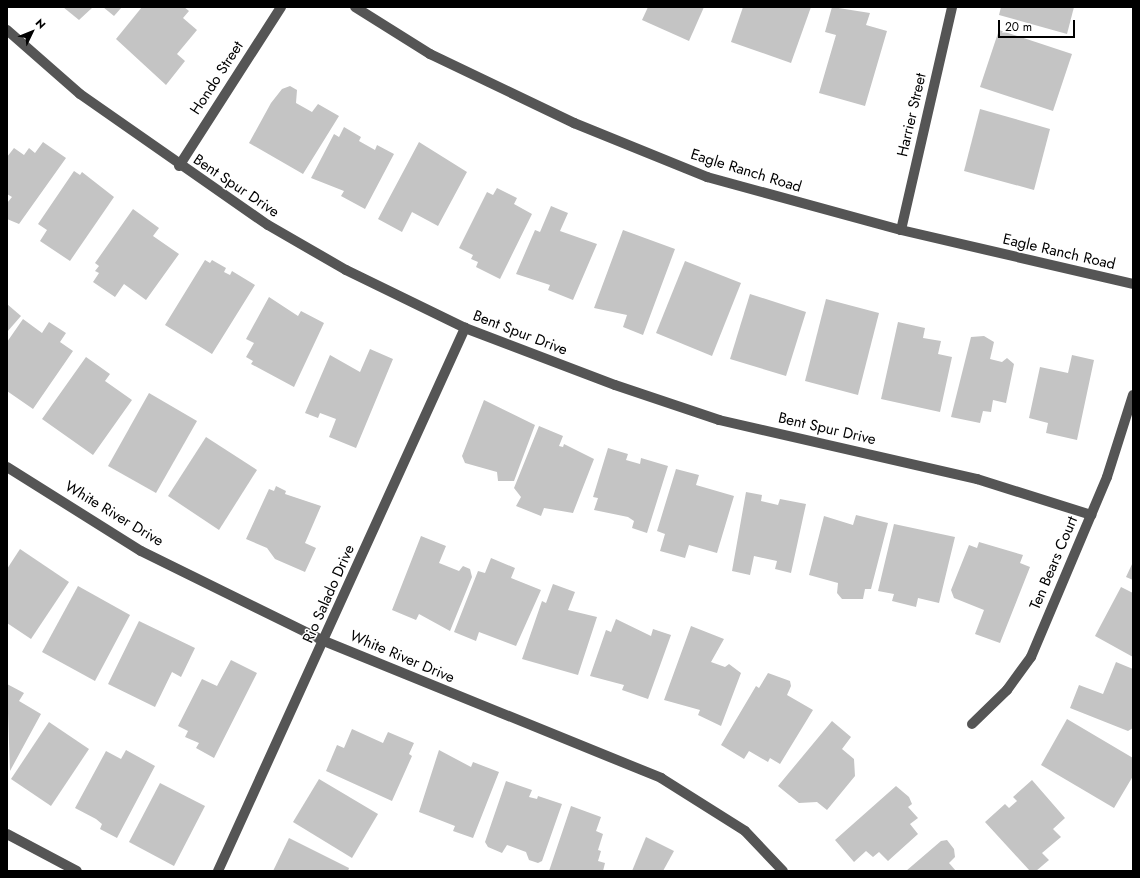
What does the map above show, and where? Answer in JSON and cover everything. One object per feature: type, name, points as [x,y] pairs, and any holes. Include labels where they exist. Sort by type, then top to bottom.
[{"type":"street","name":"Hondo Street","points":[[179,166],[281,7]]},
{"type":"street","name":"Eagle Ranch Road","points":[[355,7],[430,54],[604,135],[707,177],[901,230],[1133,284]]},
{"type":"street","name":"Harrier Street","points":[[901,230],[952,7]]},
{"type":"street","name":"Bent Spur Drive","points":[[7,30],[80,94],[179,166],[268,225],[346,270],[465,328],[615,385],[719,420],[977,479],[1091,515]]},
{"type":"street","name":"Rio Salado Drive","points":[[218,871],[324,641],[465,328]]},
{"type":"street","name":"Ten Bears Court","points":[[972,724],[1007,690],[1031,657],[1091,515],[1133,395]]},
{"type":"street","name":"White River Drive","points":[[7,467],[141,551],[324,641],[661,778],[745,831],[783,871]]},
{"type":"street","points":[[7,834],[77,871]]},
{"type":"building","points":[[63,7],[93,7],[79,20]]},
{"type":"building","points":[[103,7],[122,7],[114,16]]},
{"type":"building","points":[[142,7],[184,7],[189,11],[183,18],[197,30],[177,54],[185,61],[166,85],[116,39]]},
{"type":"building","points":[[648,7],[704,7],[689,41],[642,20]]},
{"type":"building","points":[[743,7],[811,7],[791,63],[731,42]]},
{"type":"building","points":[[832,7],[870,13],[866,25],[887,31],[865,106],[819,93],[836,35],[825,32]]},
{"type":"building","points":[[1001,7],[1074,7],[1067,34],[999,15]]},
{"type":"building","points":[[999,30],[1072,54],[1053,111],[980,87]]},
{"type":"building","points":[[290,86],[297,90],[296,103],[312,112],[318,104],[339,116],[303,174],[249,143],[271,103],[282,89]]},
{"type":"building","points":[[980,109],[1050,129],[1034,190],[964,171]]},
{"type":"building","points":[[344,127],[361,137],[359,141],[375,150],[377,145],[394,154],[365,209],[341,196],[344,191],[311,178],[334,134],[339,137]]},
{"type":"building","points":[[43,142],[66,158],[19,224],[7,219],[7,203],[12,197],[7,194],[7,157],[14,148],[24,155],[29,148],[35,153]]},
{"type":"building","points":[[419,142],[467,172],[438,226],[412,212],[402,232],[378,219]]},
{"type":"building","points":[[74,171],[80,175],[82,172],[114,197],[70,261],[40,241],[47,230],[38,224]]},
{"type":"building","points":[[497,188],[517,198],[514,204],[532,214],[500,279],[476,267],[478,262],[471,259],[473,255],[459,248],[487,192],[493,195]]},
{"type":"building","points":[[551,206],[568,213],[560,231],[597,244],[573,300],[548,290],[550,285],[516,274],[535,230],[540,232]]},
{"type":"building","points":[[133,209],[159,228],[153,236],[179,254],[146,300],[124,284],[115,297],[93,282],[99,273],[95,271],[99,266],[95,263]]},
{"type":"building","points":[[623,230],[675,249],[643,335],[623,327],[627,315],[594,308]]},
{"type":"building","points":[[205,260],[210,263],[212,260],[226,268],[224,272],[230,275],[232,271],[255,285],[212,354],[165,325]]},
{"type":"building","points":[[685,261],[741,283],[712,356],[656,333]]},
{"type":"building","points":[[750,294],[806,312],[786,376],[730,359]]},
{"type":"building","points":[[269,297],[298,316],[301,311],[324,323],[294,387],[251,364],[253,361],[246,357],[254,343],[246,339]]},
{"type":"building","points":[[826,299],[879,313],[858,395],[805,381]]},
{"type":"building","points":[[7,304],[21,316],[7,332]]},
{"type":"building","points":[[23,319],[42,333],[49,322],[66,333],[60,342],[73,351],[33,409],[7,391],[7,342]]},
{"type":"building","points":[[898,322],[925,328],[923,338],[941,341],[938,354],[952,357],[940,412],[881,399]]},
{"type":"building","points":[[984,336],[994,342],[990,359],[1002,362],[1007,358],[1014,364],[1006,403],[993,400],[991,412],[983,411],[980,423],[951,417],[971,337]]},
{"type":"building","points":[[370,349],[393,359],[356,448],[329,437],[336,419],[320,413],[318,418],[305,413],[330,355],[360,372]]},
{"type":"building","points":[[1072,355],[1094,360],[1077,440],[1046,433],[1048,423],[1029,418],[1040,367],[1068,373]]},
{"type":"building","points":[[86,357],[110,374],[105,381],[132,400],[93,455],[42,419]]},
{"type":"building","points":[[149,393],[197,421],[156,493],[108,466]]},
{"type":"building","points":[[484,400],[535,425],[514,481],[498,481],[497,472],[465,463],[462,456]]},
{"type":"building","points":[[539,426],[563,436],[559,446],[563,447],[564,444],[594,459],[573,513],[544,508],[541,516],[516,506],[521,497],[514,488]]},
{"type":"building","points":[[206,437],[257,470],[219,530],[168,496]]},
{"type":"building","points":[[608,448],[628,454],[626,460],[640,464],[641,458],[668,466],[647,533],[632,528],[634,521],[628,517],[594,510],[598,498],[593,497]]},
{"type":"building","points":[[676,469],[699,475],[696,485],[734,496],[717,553],[689,545],[685,558],[660,551],[665,534],[657,531]]},
{"type":"building","points":[[276,486],[286,491],[285,494],[321,506],[305,543],[316,548],[305,572],[275,559],[267,548],[246,539],[269,489],[274,491]]},
{"type":"building","points":[[746,492],[762,495],[761,501],[778,505],[780,499],[806,504],[791,573],[775,569],[777,561],[754,556],[750,575],[732,571]]},
{"type":"building","points":[[856,515],[888,523],[871,589],[865,589],[863,599],[842,599],[837,593],[838,583],[809,575],[824,516],[853,525]]},
{"type":"building","points":[[894,524],[955,537],[939,603],[918,598],[916,607],[892,601],[894,594],[878,591]]},
{"type":"building","points":[[421,536],[446,546],[439,563],[459,571],[463,566],[470,569],[472,577],[450,631],[419,614],[416,620],[392,610]]},
{"type":"building","points":[[979,542],[1023,555],[1020,563],[1030,567],[1000,643],[975,634],[984,610],[954,598],[951,590],[969,545],[977,548]]},
{"type":"building","points":[[20,549],[69,582],[31,639],[7,623],[7,569]]},
{"type":"building","points":[[491,558],[515,568],[511,578],[541,590],[516,646],[479,632],[476,641],[454,632],[478,571],[485,573]]},
{"type":"building","points":[[1133,562],[1133,580],[1126,577]]},
{"type":"building","points":[[553,584],[575,592],[568,610],[597,617],[578,675],[522,659],[542,601],[546,603]]},
{"type":"building","points":[[78,586],[130,615],[95,681],[42,652]]},
{"type":"building","points":[[1121,587],[1133,593],[1133,657],[1095,636]]},
{"type":"building","points":[[616,619],[651,636],[653,629],[671,635],[648,699],[622,690],[624,685],[590,676],[606,630],[611,632]]},
{"type":"building","points":[[139,621],[195,648],[181,677],[172,672],[155,707],[108,684]]},
{"type":"building","points":[[691,626],[724,639],[711,662],[725,667],[729,664],[741,673],[721,726],[698,715],[700,710],[664,700]]},
{"type":"building","points":[[231,660],[257,673],[214,758],[196,748],[199,743],[185,737],[188,731],[178,726],[202,679],[217,686]]},
{"type":"building","points":[[1116,662],[1133,669],[1133,728],[1128,731],[1070,708],[1079,685],[1103,694]]},
{"type":"building","points":[[768,673],[790,681],[791,686],[787,695],[813,710],[780,764],[770,758],[768,762],[749,751],[744,759],[721,745],[756,686],[759,688]]},
{"type":"building","points":[[7,684],[24,693],[19,701],[41,714],[10,771]]},
{"type":"building","points":[[1067,719],[1133,758],[1133,776],[1114,808],[1041,765]]},
{"type":"building","points":[[832,721],[851,737],[842,749],[854,759],[855,776],[827,810],[817,802],[799,803],[778,786]]},
{"type":"building","points":[[49,722],[89,749],[51,806],[11,779]]},
{"type":"building","points":[[352,729],[383,743],[388,732],[414,743],[409,754],[412,756],[392,801],[326,771],[337,745],[344,748]]},
{"type":"building","points":[[126,750],[155,766],[117,838],[100,829],[102,824],[96,819],[75,808],[106,751],[121,759]]},
{"type":"building","points":[[439,750],[471,767],[473,762],[499,772],[473,838],[453,831],[455,826],[419,812]]},
{"type":"building","points":[[319,779],[378,814],[352,858],[293,822]]},
{"type":"building","points":[[1032,780],[1065,818],[1053,829],[1061,837],[1042,853],[1049,860],[1036,871],[1030,871],[985,822],[1005,804],[1009,808],[1017,801],[1013,797]]},
{"type":"building","points":[[506,781],[532,790],[529,797],[537,799],[538,796],[562,804],[542,861],[538,863],[529,860],[526,852],[507,845],[502,853],[488,847],[485,842]]},
{"type":"building","points":[[160,783],[205,806],[174,866],[129,842]]},
{"type":"building","points":[[896,786],[909,797],[912,804],[908,807],[918,818],[910,824],[918,834],[888,861],[879,852],[873,857],[866,851],[854,862],[835,840]]},
{"type":"building","points":[[571,806],[601,817],[596,831],[603,834],[598,850],[601,851],[598,861],[605,863],[603,871],[549,871]]},
{"type":"building","points":[[646,837],[674,851],[663,871],[632,871]]},
{"type":"building","points":[[289,838],[349,868],[348,871],[273,871]]},
{"type":"building","points":[[947,840],[954,849],[955,857],[949,863],[956,871],[906,871],[941,841]]}]
